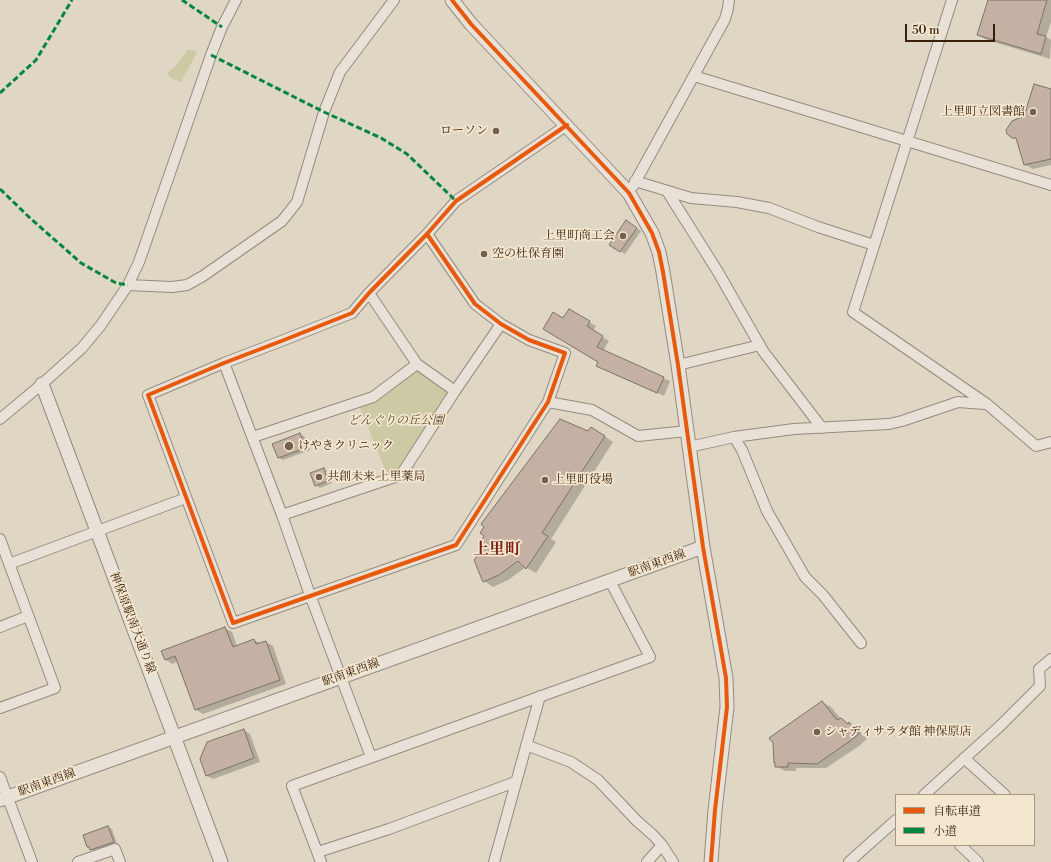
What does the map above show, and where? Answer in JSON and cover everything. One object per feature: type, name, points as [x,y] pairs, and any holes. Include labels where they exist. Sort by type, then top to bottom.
[{"type":"street","points":[[0,419],[82,348],[101,325],[128,285],[139,262],[211,55],[222,27],[236,0]]},
{"type":"street","points":[[128,285],[172,287],[187,285],[203,276],[282,221],[297,202],[324,112],[340,72],[394,0]]},
{"type":"street","points":[[452,0],[629,193],[652,234],[659,252],[678,365],[703,547],[726,678],[727,707],[715,810],[711,862]]},
{"type":"street","points":[[629,193],[725,20],[729,0]]},
{"type":"street","points":[[952,0],[852,312],[987,404],[1036,446],[1051,442]]},
{"type":"street","points":[[694,76],[1051,185]]},
{"type":"street","points":[[427,234],[475,304],[501,324],[529,340],[565,353],[548,402],[456,545],[233,623],[148,394],[352,313],[369,293],[427,234],[456,201],[567,125]]},
{"type":"street","points":[[635,181],[691,198],[737,202],[769,208],[818,227],[874,245]]},
{"type":"street","points":[[667,191],[718,272],[760,345],[822,428]]},
{"type":"street","points":[[369,293],[417,364],[455,391]]},
{"type":"street","points":[[282,514],[401,475],[455,391],[501,324]]},
{"type":"street","points":[[678,365],[760,345]]},
{"type":"street","points":[[224,363],[282,514],[310,595],[371,757]]},
{"type":"street","points":[[253,437],[373,397],[417,364]]},
{"type":"street","name":"神保原駅南大通り線","points":[[42,384],[221,862]]},
{"type":"street","points":[[548,402],[592,410],[638,436],[687,431]]},
{"type":"street","points":[[689,447],[734,437],[794,429],[889,424],[958,402],[987,404]]},
{"type":"street","points":[[734,437],[742,450],[767,511],[805,577],[823,595],[861,643]]},
{"type":"street","points":[[9,564],[186,498]]},
{"type":"street","points":[[0,540],[55,688],[0,708]]},
{"type":"street","name":"駅南東西線","points":[[4,798],[703,547]]},
{"type":"street","points":[[516,782],[389,829],[320,857],[292,786],[650,657],[610,581]]},
{"type":"street","points":[[0,627],[28,616]]},
{"type":"street","points":[[925,794],[1000,726],[1040,686],[1039,669],[1051,659]]},
{"type":"street","points":[[494,862],[540,696]]},
{"type":"street","points":[[526,745],[571,762],[598,780],[662,846],[673,862]]},
{"type":"street","points":[[964,758],[1004,794]]},
{"type":"street","points":[[0,777],[4,798],[32,862]]},
{"type":"street","points":[[850,862],[895,821]]},
{"type":"street","points":[[647,862],[662,846]]},
{"type":"street","points":[[961,846],[978,862]]},
{"type":"street","points":[[78,862],[114,849],[120,862]]},
{"type":"green space","points":[[188,49],[197,52],[181,82],[171,78],[167,73],[176,66]]},
{"type":"green space","name":"どんぐりの丘公園","points":[[418,370],[447,389],[448,396],[397,470],[387,474],[360,408],[374,401]]},
{"type":"building","points":[[988,0],[1047,0],[1037,34],[1046,36],[1041,54],[977,35]]},
{"type":"building","points":[[1034,84],[1051,89],[1051,159],[1024,165],[1016,138],[1012,138],[1007,134],[1006,130],[1012,121],[1024,116]]},
{"type":"building","name":"上里町商工会","points":[[626,220],[637,228],[620,252],[609,245]]},
{"type":"building","points":[[569,309],[590,321],[587,326],[603,336],[597,347],[664,377],[657,393],[596,366],[598,362],[543,329],[553,312],[563,318]]},
{"type":"building","name":"上里町役場","points":[[560,419],[588,431],[591,427],[605,436],[542,533],[548,536],[526,569],[518,561],[499,575],[483,582],[474,560],[479,554],[480,543],[484,536],[480,533],[484,527],[481,524]]},
{"type":"building","name":"けやきクリニック","points":[[300,433],[306,448],[278,458],[272,444]]},
{"type":"building","name":"共創未来 上里薬局","points":[[324,468],[328,481],[315,486],[310,473]]},
{"type":"building","points":[[225,627],[233,647],[254,639],[256,644],[266,641],[280,680],[195,710],[175,656],[165,660],[161,651]]},
{"type":"building","name":"シャディサラダ館 神保原店","points":[[822,701],[837,720],[841,718],[848,724],[849,722],[859,734],[817,764],[788,763],[788,767],[775,767],[773,743],[769,738]]},
{"type":"building","points":[[244,729],[254,758],[206,776],[200,759],[207,742]]},
{"type":"building","points":[[108,826],[114,842],[90,850],[89,847],[87,847],[83,835]]},
{"type":"marked path","points":[[0,93],[36,60],[72,0]]},
{"type":"marked path","points":[[182,0],[222,27]]},
{"type":"marked path","points":[[211,55],[324,112],[381,138],[407,154],[456,201]]},
{"type":"marked path","points":[[0,189],[81,263],[116,283],[128,285]]},
{"type":"cycle path","points":[[452,0],[471,24],[629,193],[652,233],[659,252],[678,365],[703,547],[726,678],[727,707],[715,810],[711,862]]},
{"type":"cycle path","points":[[427,234],[475,304],[501,324],[529,340],[565,353],[548,402],[456,545],[233,623],[148,395],[224,363],[352,313],[369,293],[427,234],[456,201],[567,125]]},
{"type":"place","name":"上里町立図書館","points":[[1033,112]]},
{"type":"place","name":"ローソン","points":[[496,131]]},
{"type":"place","name":"上里町商工会","points":[[623,236]]},
{"type":"place","name":"空の杜保育園","points":[[484,254]]},
{"type":"place","name":"けやきクリニック","points":[[289,446]]},
{"type":"place","name":"共創未来 上里薬局","points":[[319,477]]},
{"type":"place","name":"上里町役場","points":[[545,480]]},
{"type":"place","name":"シャディサラダ館 神保原店","points":[[817,732]]},
{"type":"district","name":"上里町","points":[[497,550]]}]
